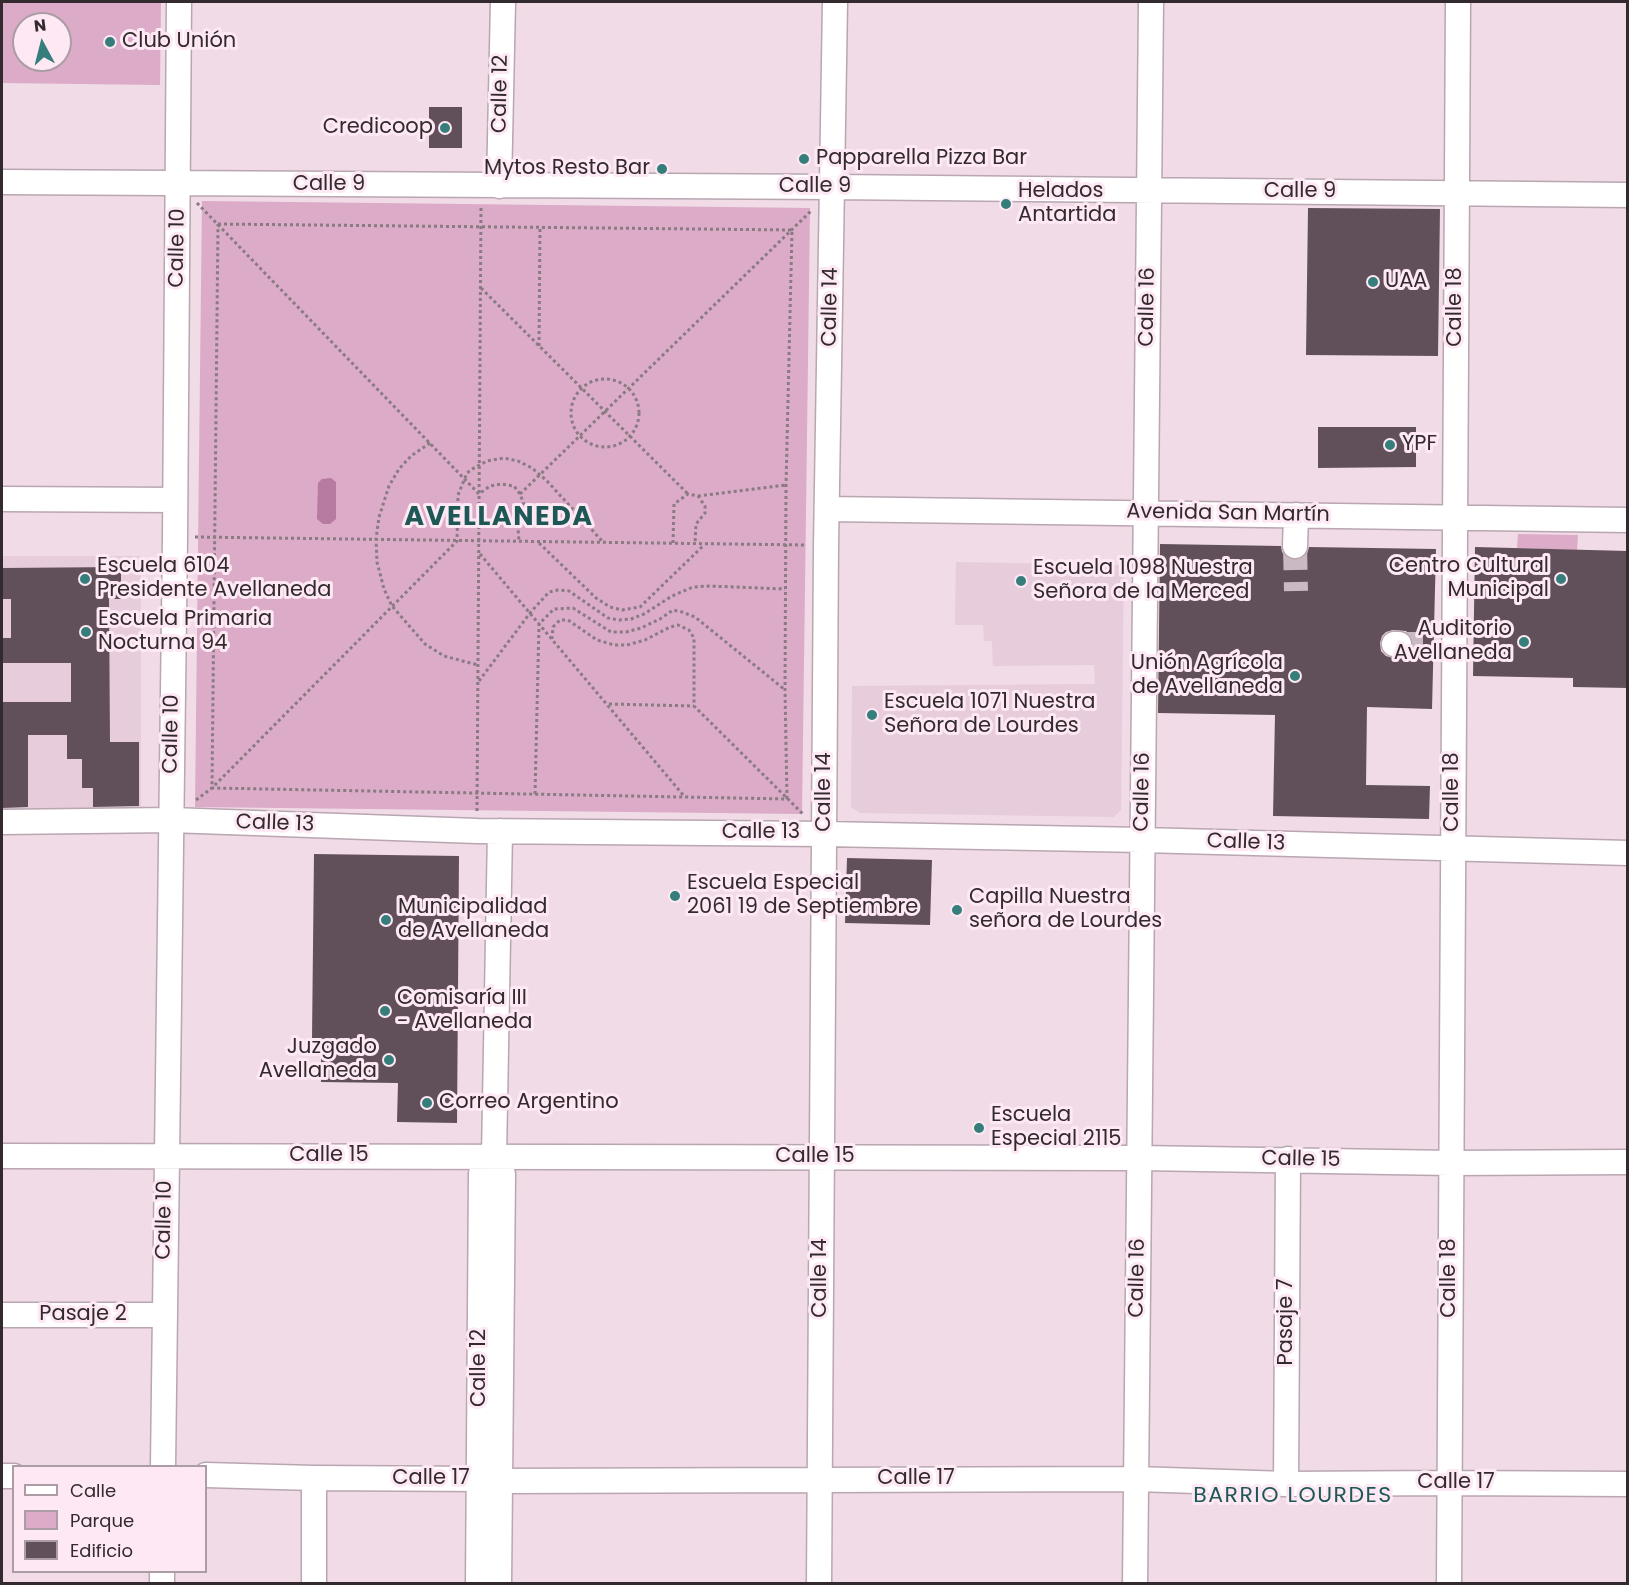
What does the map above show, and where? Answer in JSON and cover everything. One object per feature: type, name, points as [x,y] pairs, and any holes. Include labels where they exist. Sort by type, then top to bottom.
[{"type":"street","name":"Calle 10","points":[[163,1465],[179,184],[179,2]]},
{"type":"street","name":"Calle 12","points":[[490,186],[503,2]]},
{"type":"street","name":"Calle 14","points":[[819,1584],[826,546],[835,2]]},
{"type":"street","name":"Calle 16","points":[[1135,1584],[1151,2]]},
{"type":"street","name":"Calle 18","points":[[1449,1584],[1453,848],[1444,644],[1455,517],[1458,2]]},
{"type":"street","name":"Calle 9","points":[[2,182],[1628,195]]},
{"type":"street","points":[[2,499],[175,500]]},
{"type":"street","name":"Avenida San Martín","points":[[828,508],[1628,520]]},
{"type":"street","points":[[1295,546],[1296,515]]},
{"type":"street","name":"Calle 13","points":[[2,822],[171,820],[489,831],[1142,840],[1628,853]]},
{"type":"street","name":"Calle 12","points":[[489,831],[494,1157],[481,1173],[490,1480],[499,1584]]},
{"type":"street","name":"Calle 15","points":[[2,1156],[1139,1158],[1451,1163],[1628,1162]]},
{"type":"street","name":"Pasaje 7","points":[[1286,1484],[1288,1160]]},
{"type":"street","name":"Pasaje 2","points":[[2,1315],[164,1315]]},
{"type":"street","name":"Calle 17","points":[[207,1475],[490,1480],[1136,1479],[1286,1484],[1628,1484]]},
{"type":"street","points":[[314,1478],[314,1584]]},
{"type":"street","name":"Calle 12","points":[[478,1584],[490,1480]]},
{"type":"path","points":[[179,184],[479,494]]},
{"type":"path","points":[[489,831],[477,792],[481,226],[490,186]]},
{"type":"path","points":[[520,494],[792,230],[833,187]]},
{"type":"path","points":[[218,224],[792,230]]},
{"type":"path","points":[[212,788],[218,224]]},
{"type":"path","points":[[539,346],[540,227]]},
{"type":"path","points":[[787,799],[785,589],[792,230]]},
{"type":"path","points":[[481,288],[688,494],[698,496],[786,485]]},
{"type":"path","points":[[602,379],[614,380],[628,388],[638,402],[640,412],[639,423],[634,433],[617,446],[606,448],[585,441],[577,433],[572,422],[571,410],[574,399],[581,389],[591,382],[602,379]]},
{"type":"path","points":[[430,443],[411,456],[399,469],[389,486],[379,517],[376,539],[377,562],[384,589],[392,606],[425,644],[444,656],[478,665]]},
{"type":"path","points":[[196,801],[212,788],[457,541],[458,495],[467,473],[480,464],[504,458],[518,461],[532,468],[603,543]]},
{"type":"path","points":[[479,494],[490,486],[501,484],[514,486],[525,507],[523,519],[518,527],[519,542]]},
{"type":"path","points":[[673,543],[674,504],[688,494]]},
{"type":"path","points":[[695,544],[696,524],[705,513],[705,507],[698,496]]},
{"type":"path","points":[[175,537],[695,544],[786,543],[826,546]]},
{"type":"path","points":[[537,542],[596,598],[610,607],[622,610],[640,607],[705,544]]},
{"type":"path","points":[[479,553],[684,796]]},
{"type":"path","points":[[478,682],[530,613],[549,592],[569,591],[608,618],[619,620],[631,619],[644,614],[672,596],[693,587],[785,589]]},
{"type":"path","points":[[535,794],[539,624],[554,609],[573,608],[611,632],[626,632],[641,628],[673,610],[682,612],[695,617],[785,690]]},
{"type":"path","points":[[552,639],[553,627],[560,620],[568,620],[597,640],[614,645],[627,645],[645,640],[678,625],[689,630],[694,638],[694,706]]},
{"type":"path","points":[[607,704],[694,706],[824,834]]},
{"type":"path","points":[[212,788],[787,799]]},
{"type":"shaded area","points":[[331,478],[336,482],[336,519],[330,524],[323,524],[317,519],[318,483],[322,479]]},
{"type":"shaded area","points":[[2,556],[141,556],[141,810],[2,811]]},
{"type":"shaded area","points":[[956,562],[1124,565],[1121,810],[1114,817],[860,813],[851,807],[852,686],[1095,684],[1094,665],[993,666],[992,641],[984,641],[983,625],[955,625]]},
{"type":"green space","name":"Club Unión","points":[[2,2],[161,2],[160,85],[2,83]]},
{"type":"green space","points":[[202,201],[810,208],[802,814],[195,807]]},
{"type":"green space","points":[[1518,534],[1578,535],[1577,550],[1517,548]]},
{"type":"building","name":"Credicoop","points":[[429,107],[462,107],[462,148],[429,148]]},
{"type":"building","name":"UAA","points":[[1308,208],[1440,209],[1438,356],[1306,355]]},
{"type":"building","points":[[1318,427],[1416,427],[1416,467],[1318,468]]},
{"type":"building","name":"Unión Agrícola de Avellaneda","points":[[1160,544],[1281,546],[1287,558],[1295,560],[1307,554],[1309,547],[1436,549],[1432,709],[1367,707],[1366,785],[1430,786],[1429,819],[1273,816],[1275,715],[1158,713]],"holes":[[[1393,630],[1406,631],[1412,637],[1412,651],[1406,657],[1386,656],[1381,651],[1382,636]]]},
{"type":"building","points":[[1475,547],[1628,551],[1628,688],[1573,687],[1573,678],[1473,676]]},
{"type":"building","points":[[121,567],[121,599],[109,599],[110,742],[139,742],[139,806],[93,807],[93,788],[82,788],[82,759],[67,759],[67,735],[28,735],[28,807],[2,808],[2,702],[71,702],[71,663],[2,663],[2,638],[11,638],[11,599],[2,599],[2,568]]},
{"type":"building","points":[[314,854],[459,856],[457,1123],[397,1122],[398,1083],[321,1082],[321,1038],[312,1038]]},
{"type":"building","points":[[847,858],[932,860],[930,925],[845,923]]},
{"type":"tunnel","points":[[1295,546],[1296,591]]},
{"type":"tunnel","points":[[1399,644],[1434,644]]},
{"type":"place","name":"Club Unión","points":[[110,42]]},
{"type":"place","name":"Credicoop","points":[[445,128]]},
{"type":"place","name":"Papparella Pizza Bar","points":[[804,159]]},
{"type":"place","name":"Mytos Resto Bar","points":[[662,169]]},
{"type":"place","name":"Helados Antartida","points":[[1006,204]]},
{"type":"place","name":"UAA","points":[[1373,282]]},
{"type":"place","name":"YPF","points":[[1390,445]]},
{"type":"place","name":"Escuela 6104 Presidente Avellaneda","points":[[85,579]]},
{"type":"place","name":"Centro Cultural Municipal","points":[[1561,579]]},
{"type":"place","name":"Escuela 1098 Nuestra Señora de la Merced","points":[[1021,581]]},
{"type":"place","name":"Escuela Primaria Nocturna 94","points":[[86,632]]},
{"type":"place","name":"Auditorio Avellaneda","points":[[1524,642]]},
{"type":"place","name":"Unión Agrícola de Avellaneda","points":[[1295,676]]},
{"type":"place","name":"Escuela 1071 Nuestra Señora de Lourdes","points":[[872,715]]},
{"type":"place","name":"Escuela Especial 2061 19 de Septiembre","points":[[675,896]]},
{"type":"place","name":"Capilla Nuestra señora de Lourdes","points":[[957,910]]},
{"type":"place","name":"Municipalidad de Avellaneda","points":[[386,920]]},
{"type":"place","name":"Comisaría III - Avellaneda","points":[[385,1011]]},
{"type":"place","name":"Juzgado Avellaneda","points":[[389,1060]]},
{"type":"place","name":"Correo Argentino","points":[[427,1103]]},
{"type":"place","name":"Escuela Especial 2115","points":[[979,1128]]},
{"type":"district","name":"AVELLANEDA","points":[[499,518]]},
{"type":"district","name":"BARRIO LOURDES","points":[[1293,1496]]}]
